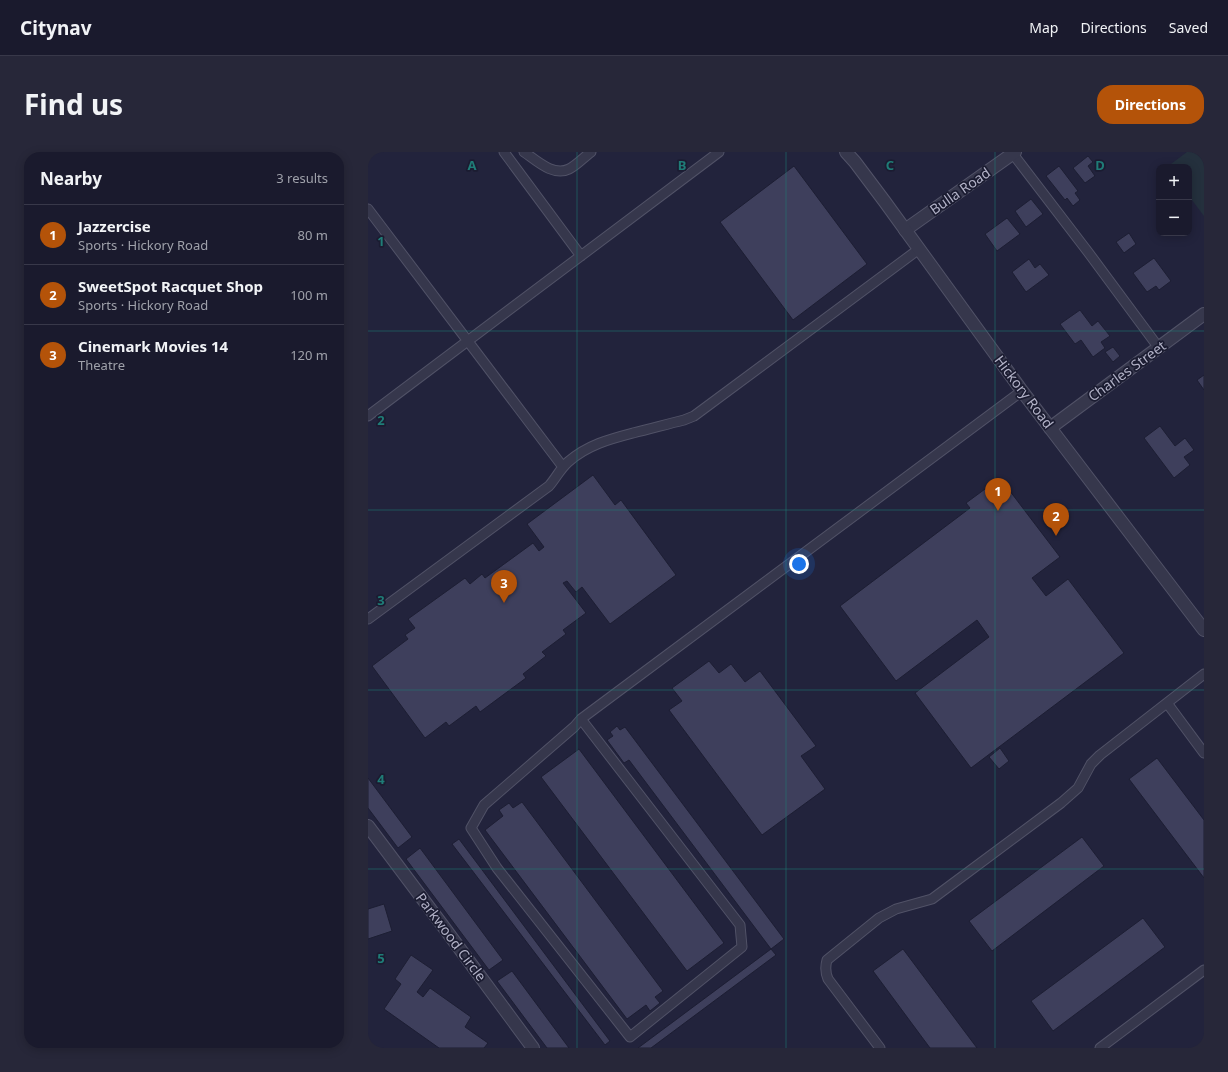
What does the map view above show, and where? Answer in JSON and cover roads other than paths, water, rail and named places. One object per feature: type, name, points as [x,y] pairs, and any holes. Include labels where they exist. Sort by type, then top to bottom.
[{"type":"street","name":"Hickory Road","points":[[846,152],[855,162],[1022,391],[1204,630]]},
{"type":"street","name":"Bulla Road","points":[[905,230],[1014,153]]},
{"type":"street","name":"Charles Street","points":[[1050,428],[1204,314]]},
{"type":"street","name":"Parkwood Circle","points":[[368,826],[533,1048]]},
{"type":"lane","points":[[504,152],[581,256]]},
{"type":"lane","points":[[524,152],[545,166],[560,171],[568,169],[591,152]]},
{"type":"lane","points":[[368,416],[719,152]]},
{"type":"lane","points":[[1014,153],[1159,348]]},
{"type":"lane","points":[[368,209],[563,467]]},
{"type":"lane","points":[[368,619],[549,486],[555,480],[563,467],[577,455],[596,444],[694,416],[919,249]]},
{"type":"lane","points":[[581,719],[740,925],[742,947],[630,1037],[497,868],[471,828],[484,805],[574,727],[581,719],[1022,391]]},
{"type":"lane","points":[[880,1048],[828,979],[825,973],[827,960],[879,918],[896,909],[932,899],[1061,803],[1078,788],[1091,764],[1100,755],[1204,674]]},
{"type":"lane","points":[[1167,703],[1204,753]]},
{"type":"lane","points":[[1100,1048],[1204,970]]},
{"type":"place","name":"Jazzercise","points":[[998,511]]},
{"type":"place","name":"SweetSpot Racquet Shop","points":[[1056,536]]},
{"type":"place","name":"Cinemark Movies 14","points":[[504,603]]}]
